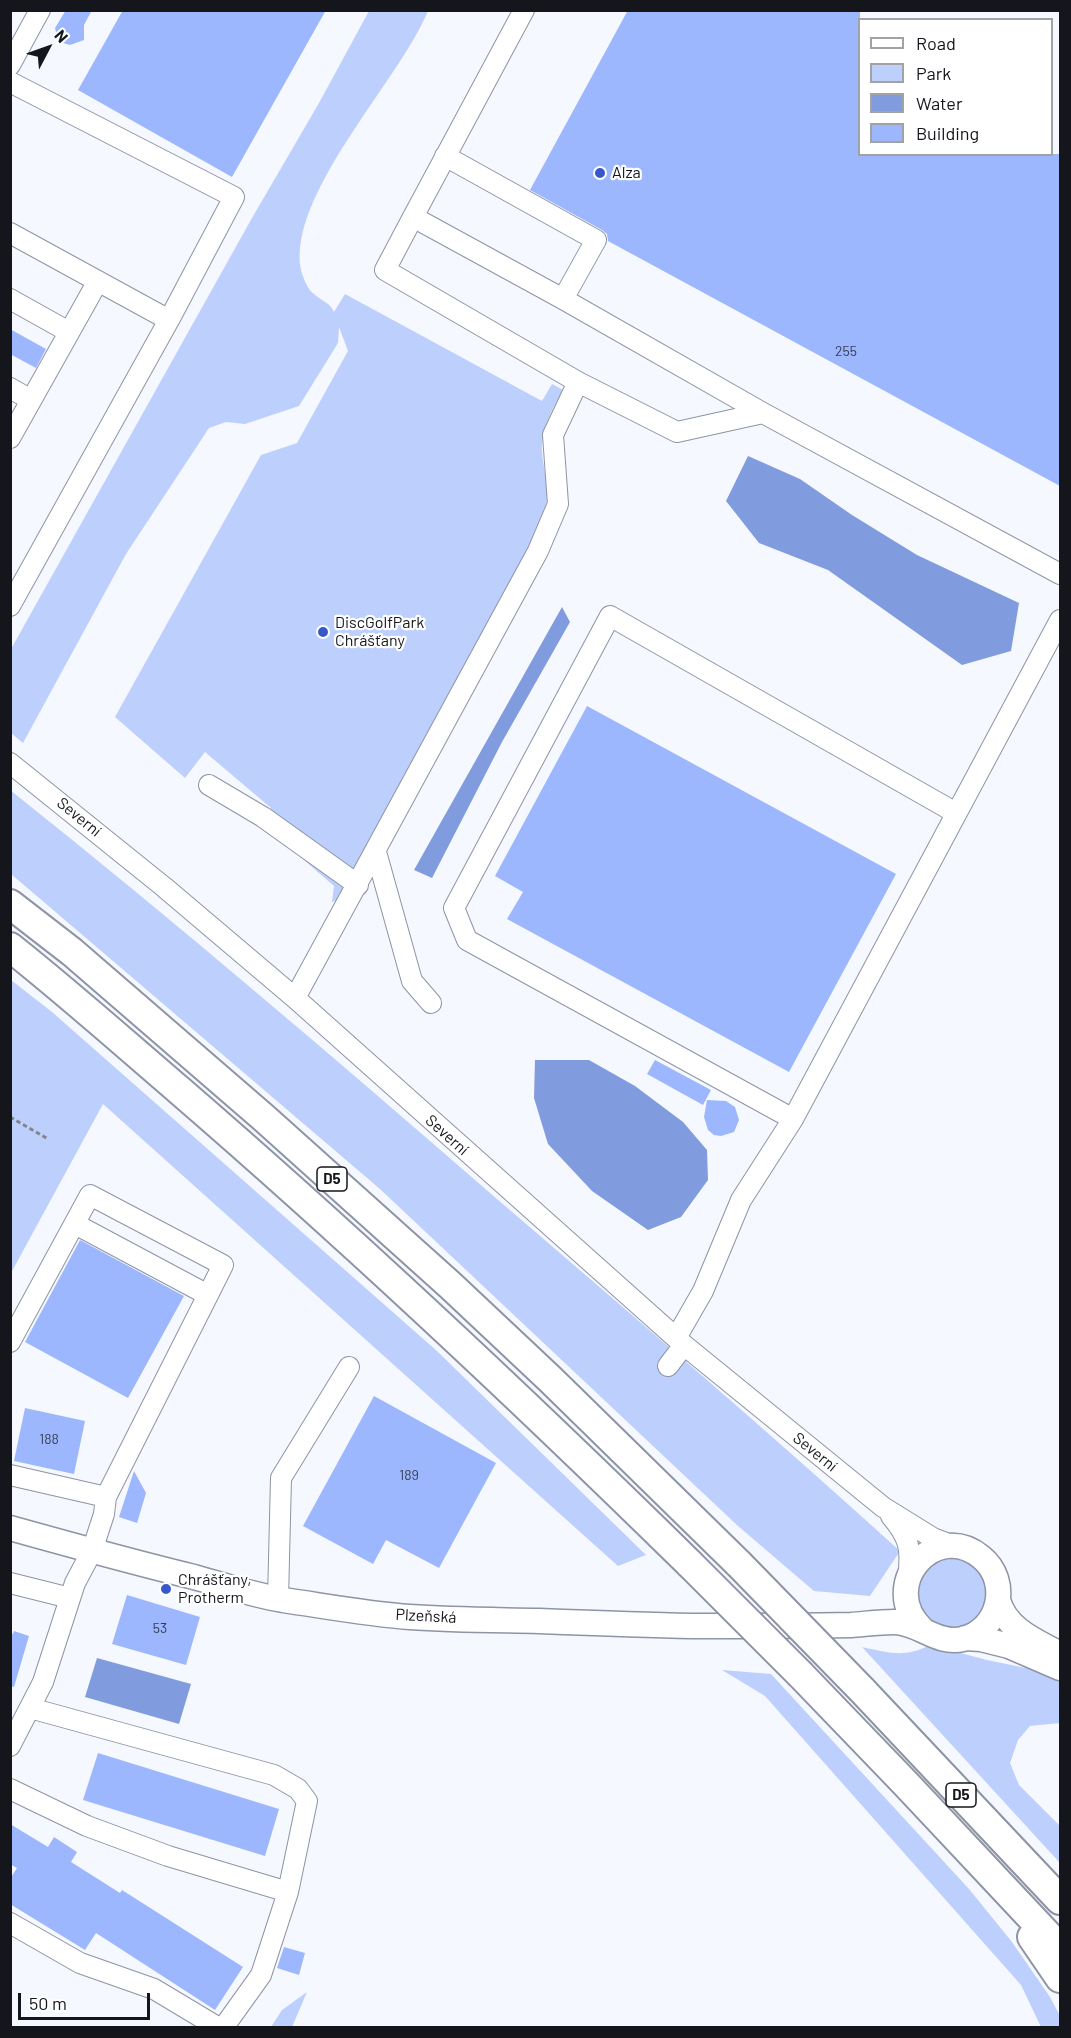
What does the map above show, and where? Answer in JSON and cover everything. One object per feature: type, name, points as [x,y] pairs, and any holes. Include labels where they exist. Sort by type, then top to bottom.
[{"type":"highway","name":"D5","points":[[10,904],[72,952],[203,1065],[450,1285],[550,1378],[739,1564],[862,1690],[1060,1900]]},
{"type":"highway","name":"D5","points":[[10,947],[57,984],[240,1143],[415,1300],[540,1418],[801,1675],[1060,1948]]},
{"type":"highway","points":[[977,1859],[1060,1978]]},
{"type":"main road","name":"Plzeňská","points":[[10,1528],[278,1599],[408,1617],[689,1626],[898,1622],[912,1624],[933,1636],[946,1640],[965,1638],[1009,1646],[1060,1668]]},
{"type":"main road","name":"Plzeňská","points":[[853,1624],[868,1619],[886,1608],[900,1593],[914,1566],[927,1553],[954,1546]]},
{"type":"main road","points":[[954,1546],[974,1552],[990,1566],[997,1579],[998,1600],[1004,1615],[1014,1627],[1060,1654]]},
{"type":"main road","points":[[907,1580],[905,1596],[908,1608],[913,1620],[922,1629]]},
{"type":"main road","points":[[965,1638],[977,1633],[987,1625],[998,1600]]},
{"type":"street","points":[[10,65],[39,10]]},
{"type":"street","points":[[524,10],[385,270],[578,382],[677,432],[764,413]]},
{"type":"street","points":[[10,82],[234,197],[169,320],[10,606]]},
{"type":"street","points":[[445,156],[596,240],[563,299]]},
{"type":"street","points":[[413,217],[764,413],[1060,574]]},
{"type":"street","points":[[10,233],[169,320]]},
{"type":"street","points":[[10,438],[98,281]]},
{"type":"street","points":[[10,299],[69,332]]},
{"type":"street","points":[[295,999],[538,551],[558,504],[553,435],[578,382]]},
{"type":"street","points":[[10,388],[31,400]]},
{"type":"street","points":[[793,1119],[467,940],[454,908],[610,616],[956,813]]},
{"type":"street","points":[[668,1366],[703,1291],[741,1200],[793,1119],[1060,620]]},
{"type":"street","name":"Severní","points":[[10,763],[164,887],[295,999],[680,1341],[883,1507],[933,1538],[954,1546]]},
{"type":"street","points":[[209,785],[263,817],[358,885]]},
{"type":"street","points":[[376,852],[412,981],[431,1004]]},
{"type":"street","points":[[10,1342],[90,1195],[223,1265],[106,1497],[104,1514],[92,1551],[75,1583],[43,1682],[10,1746]]},
{"type":"street","points":[[75,1224],[208,1295]]},
{"type":"street","points":[[278,1599],[281,1478],[349,1367]]},
{"type":"street","points":[[10,1474],[106,1497]]},
{"type":"street","name":"Severní","points":[[883,1507],[901,1527],[908,1541],[910,1556],[907,1580]]},
{"type":"street","points":[[10,1583],[70,1598]]},
{"type":"street","points":[[10,1923],[80,1963],[154,1989],[221,2028],[261,1975],[288,1892],[307,1801],[298,1789],[274,1775],[30,1708]]},
{"type":"street","points":[[10,1788],[107,1834],[168,1856],[288,1892]]},
{"type":"street","name":"D5","points":[[947,1827],[972,1806]]},
{"type":"path","points":[[10,1117],[48,1139]]},
{"type":"green space","name":"DiscGolfPark Chrášťany","points":[[369,11],[428,11],[414,39],[327,174],[311,208],[301,240],[301,270],[306,284],[334,312],[345,294],[542,401],[552,384],[563,390],[551,412],[543,435],[542,451],[547,498],[545,510],[530,546],[337,901],[332,902],[334,886],[259,821],[271,808],[205,752],[185,778],[115,717],[261,455],[297,443],[348,351],[339,327],[338,343],[299,406],[245,424],[226,422],[209,428],[126,554],[23,743],[11,733],[11,649]]},
{"type":"green space","points":[[10,790],[134,890],[316,1043],[700,1374],[900,1551],[870,1596],[814,1591],[738,1526],[380,1189],[11,874]]},
{"type":"green space","points":[[11,980],[52,1012],[437,1351],[646,1555],[618,1566],[103,1104],[11,1273]]},
{"type":"green space","points":[[952,1559],[965,1562],[977,1569],[984,1581],[987,1594],[984,1607],[977,1619],[965,1626],[952,1629],[939,1626],[927,1619],[920,1607],[917,1594],[920,1581],[927,1569],[939,1562]]},
{"type":"green space","points":[[930,1645],[1060,1677],[1060,1723],[1030,1726],[1018,1740],[1010,1763],[1019,1785],[1060,1826],[1060,1863],[862,1647],[905,1653]]},
{"type":"green space","points":[[722,1670],[771,1674],[969,1889],[1012,1942],[1050,1997],[1060,2016],[1060,2027],[1041,2027],[1021,1985],[765,1696]]},
{"type":"green space","points":[[307,1992],[292,2027],[271,2027],[282,2010]]},
{"type":"water","points":[[748,456],[800,479],[852,515],[917,555],[1019,603],[1011,651],[962,665],[828,570],[759,543],[726,501]]},
{"type":"water","points":[[562,607],[570,622],[502,742],[432,878],[414,870]]},
{"type":"water","points":[[535,1060],[589,1060],[635,1086],[683,1122],[707,1150],[708,1180],[681,1217],[648,1230],[592,1191],[548,1144],[534,1098]]},
{"type":"water","points":[[97,1658],[191,1684],[179,1724],[85,1697]]},
{"type":"building","points":[[66,10],[92,10],[84,25],[84,40],[70,45],[58,39],[55,28]]},
{"type":"building","points":[[123,10],[326,10],[232,177],[78,90]]},
{"type":"building","points":[[628,10],[860,10],[860,18],[858,18],[858,156],[1053,156],[1053,154],[1060,154],[1060,486],[608,241],[607,234],[602,230],[530,190]]},
{"type":"building","points":[[10,329],[46,349],[36,368],[10,354]]},
{"type":"building","points":[[587,706],[896,874],[789,1072],[507,919],[523,892],[495,876]]},
{"type":"building","points":[[655,1060],[711,1090],[703,1105],[647,1074]]},
{"type":"building","points":[[707,1100],[726,1101],[735,1107],[739,1120],[734,1132],[721,1136],[714,1135],[708,1130],[704,1117]]},
{"type":"building","points":[[80,1240],[184,1296],[128,1398],[25,1342]]},
{"type":"building","points":[[374,1396],[496,1463],[439,1568],[386,1540],[373,1564],[303,1526]]},
{"type":"building","points":[[25,1408],[85,1421],[74,1474],[14,1461]]},
{"type":"building","points":[[134,1471],[146,1493],[137,1523],[119,1517]]},
{"type":"building","points":[[127,1595],[200,1617],[186,1665],[112,1644]]},
{"type":"building","points":[[14,1631],[29,1636],[14,1687],[10,1686],[10,1633],[13,1634]]},
{"type":"building","points":[[98,1753],[279,1809],[265,1856],[83,1800]]},
{"type":"building","points":[[10,1824],[48,1847],[54,1837],[77,1852],[71,1862],[120,1893],[122,1890],[243,1967],[215,2010],[96,1933],[85,1950],[10,1904],[10,1879],[17,1868],[10,1864]]},
{"type":"building","points":[[284,1947],[305,1953],[299,1975],[277,1968]]},
{"type":"place","name":"Alza","points":[[600,173]]},
{"type":"place","name":"DiscGolfPark Chrášťany","points":[[323,632]]},
{"type":"place","name":"Chrášťany, Protherm","points":[[166,1589]]}]
